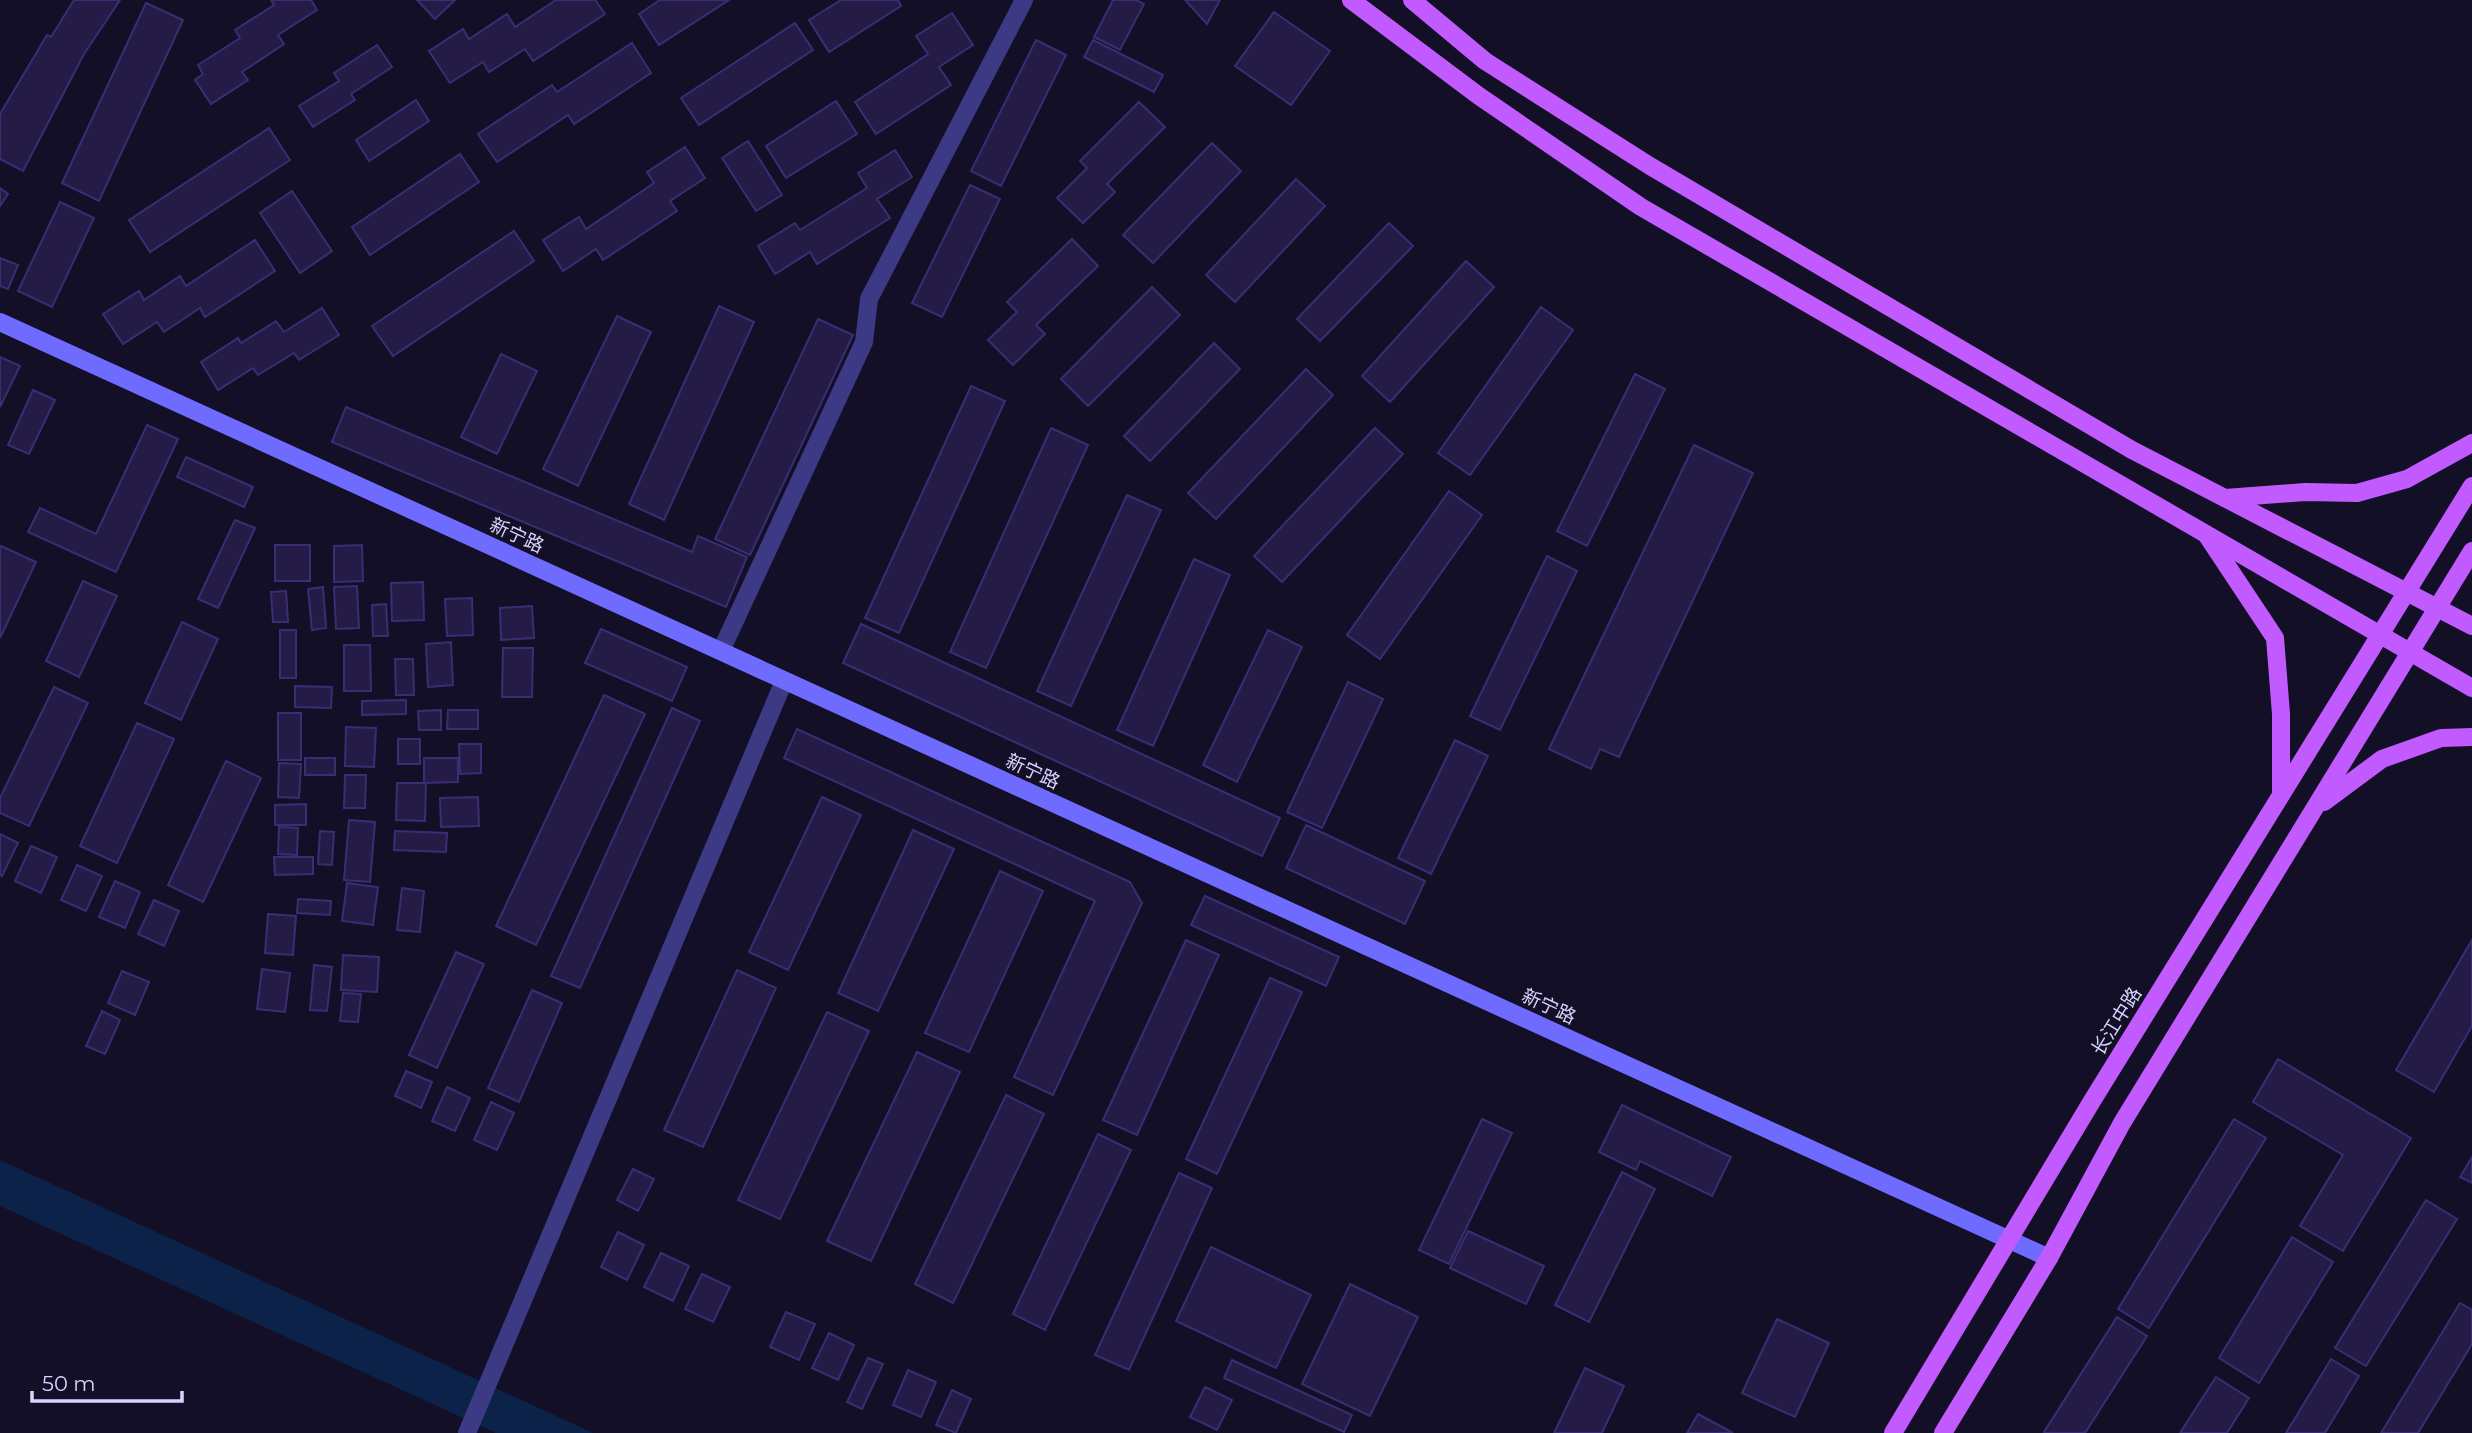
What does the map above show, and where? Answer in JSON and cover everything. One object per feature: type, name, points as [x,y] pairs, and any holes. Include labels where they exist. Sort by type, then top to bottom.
[{"type":"main road","points":[[1351,0],[1479,96],[1641,207],[2472,688]]},
{"type":"main road","points":[[1412,0],[1485,61],[1650,166],[2132,450],[2472,626]]},
{"type":"main road","points":[[2225,498],[2305,492],[2357,493],[2407,479],[2472,443]]},
{"type":"main road","name":"长江中路","points":[[1893,1433],[2472,485]]},
{"type":"main road","points":[[2206,534],[2274,638],[2281,714],[2281,795]]},
{"type":"main road","points":[[1943,1433],[2049,1258],[2122,1123],[2472,551]]},
{"type":"main road","points":[[2315,808],[2382,759],[2441,738],[2472,737]]},
{"type":"street","points":[[721,652],[864,342],[869,299],[1024,0]]},
{"type":"street","name":"新宁路","points":[[0,322],[2049,1258]]},
{"type":"street","points":[[467,1433],[784,681]]},
{"type":"water","points":[[0,1160],[593,1433],[496,1433],[0,1206]]},
{"type":"building","points":[[74,0],[120,0],[84,54],[23,171],[0,159],[0,114],[47,35],[51,37]]},
{"type":"building","points":[[271,0],[311,0],[317,10],[278,35],[284,44],[242,72],[248,80],[211,104],[195,80],[203,74],[198,65],[240,38],[235,30],[274,5]]},
{"type":"building","points":[[417,0],[455,0],[435,19]]},
{"type":"building","points":[[556,0],[595,0],[605,14],[533,61],[525,49],[489,72],[483,62],[450,83],[429,51],[463,29],[469,39],[507,14],[515,27]]},
{"type":"building","points":[[660,0],[729,0],[659,45],[639,14]]},
{"type":"building","points":[[841,0],[898,0],[901,6],[829,52],[809,20]]},
{"type":"building","points":[[1113,0],[1136,0],[1144,4],[1120,50],[1094,37]]},
{"type":"building","points":[[1185,0],[1220,0],[1207,24]]},
{"type":"building","points":[[146,3],[183,20],[99,201],[62,183]]},
{"type":"building","points":[[1274,12],[1330,51],[1291,105],[1235,66]]},
{"type":"building","points":[[952,13],[973,45],[939,67],[951,85],[876,134],[855,102],[928,54],[916,36]]},
{"type":"building","points":[[795,23],[813,50],[699,125],[681,98]]},
{"type":"building","points":[[1036,40],[1066,55],[1001,186],[971,171]]},
{"type":"building","points":[[1093,40],[1163,75],[1154,92],[1084,57]]},
{"type":"building","points":[[632,43],[651,73],[574,124],[568,115],[497,162],[478,134],[552,85],[557,92]]},
{"type":"building","points":[[377,45],[392,67],[351,94],[355,100],[313,127],[299,106],[339,81],[334,73]]},
{"type":"building","points":[[416,100],[429,121],[369,161],[356,140]]},
{"type":"building","points":[[836,101],[857,134],[786,178],[766,146]]},
{"type":"building","points":[[1139,102],[1165,127],[1107,184],[1115,192],[1083,223],[1057,198],[1087,168],[1080,161]]},
{"type":"building","points":[[269,128],[290,160],[150,252],[129,220]]},
{"type":"building","points":[[748,141],[782,195],[756,211],[722,158]]},
{"type":"building","points":[[1212,143],[1241,171],[1153,263],[1123,235]]},
{"type":"building","points":[[685,147],[705,178],[670,201],[677,211],[603,260],[596,249],[563,271],[543,240],[579,217],[586,229],[654,183],[647,172]]},
{"type":"building","points":[[895,150],[912,177],[877,199],[890,218],[817,264],[810,252],[775,274],[758,246],[795,223],[800,230],[867,188],[858,173]]},
{"type":"building","points":[[460,154],[479,182],[370,255],[352,227]]},
{"type":"building","points":[[1296,179],[1325,206],[1235,302],[1206,275]]},
{"type":"building","points":[[970,185],[1000,199],[942,317],[912,303]]},
{"type":"building","points":[[0,188],[8,194],[0,206]]},
{"type":"building","points":[[292,191],[332,251],[300,273],[260,213]]},
{"type":"building","points":[[60,202],[94,218],[52,307],[18,291]]},
{"type":"building","points":[[1389,223],[1413,246],[1320,341],[1297,319]]},
{"type":"building","points":[[514,231],[534,261],[393,356],[372,326]]},
{"type":"building","points":[[1072,239],[1098,266],[1036,325],[1045,334],[1013,365],[988,340],[1017,312],[1007,302]]},
{"type":"building","points":[[255,240],[275,271],[205,317],[200,308],[164,332],[157,322],[123,344],[103,314],[139,291],[144,300],[180,276],[186,286]]},
{"type":"building","points":[[0,258],[18,265],[8,289],[0,286]]},
{"type":"building","points":[[1466,261],[1494,287],[1390,402],[1362,376]]},
{"type":"building","points":[[1152,287],[1180,315],[1088,406],[1061,379]]},
{"type":"building","points":[[719,306],[754,322],[664,520],[629,504]]},
{"type":"building","points":[[1541,307],[1573,330],[1470,475],[1438,453]]},
{"type":"building","points":[[322,308],[339,335],[299,360],[294,353],[258,375],[253,368],[218,390],[201,362],[238,338],[241,343],[276,321],[284,332]]},
{"type":"building","points":[[617,316],[651,332],[578,486],[543,469]]},
{"type":"building","points":[[818,319],[853,335],[750,555],[715,539]]},
{"type":"building","points":[[1214,343],[1240,369],[1150,461],[1124,436]]},
{"type":"building","points":[[501,354],[537,371],[497,454],[461,437]]},
{"type":"building","points":[[0,357],[20,366],[0,407]]},
{"type":"building","points":[[1306,369],[1333,395],[1216,519],[1188,493]]},
{"type":"building","points":[[1635,374],[1665,389],[1587,546],[1557,531]]},
{"type":"building","points":[[971,386],[1005,401],[899,633],[865,618]]},
{"type":"building","points":[[33,390],[55,400],[29,454],[8,445]]},
{"type":"building","points":[[346,407],[692,552],[698,536],[747,557],[726,607],[332,442]]},
{"type":"building","points":[[147,425],[178,439],[116,572],[28,532],[40,508],[96,534]]},
{"type":"building","points":[[1051,428],[1088,445],[986,668],[950,652]]},
{"type":"building","points":[[1375,428],[1403,454],[1282,582],[1254,556]]},
{"type":"building","points":[[1694,445],[1753,473],[1619,757],[1600,749],[1591,769],[1549,749]]},
{"type":"building","points":[[186,457],[253,487],[244,507],[177,477]]},
{"type":"building","points":[[1449,491],[1482,515],[1380,659],[1347,635]]},
{"type":"building","points":[[1127,495],[1161,510],[1071,706],[1037,691]]},
{"type":"building","points":[[235,520],[255,528],[218,608],[198,599]]},
{"type":"building","points":[[275,545],[310,545],[310,581],[275,581]]},
{"type":"building","points":[[362,545],[363,581],[334,582],[334,546]]},
{"type":"building","points":[[1,546],[36,562],[0,638],[0,548]]},
{"type":"building","points":[[1547,556],[1577,571],[1500,730],[1470,716]]},
{"type":"building","points":[[1194,559],[1230,575],[1153,746],[1117,730]]},
{"type":"building","points":[[83,581],[117,596],[79,677],[46,661]]},
{"type":"building","points":[[423,582],[424,620],[392,621],[391,583]]},
{"type":"building","points":[[357,586],[359,628],[336,629],[334,587]]},
{"type":"building","points":[[323,587],[326,628],[312,630],[308,589]]},
{"type":"building","points":[[286,591],[288,622],[273,622],[271,592]]},
{"type":"building","points":[[472,598],[473,635],[447,636],[445,599]]},
{"type":"building","points":[[386,604],[388,636],[373,636],[372,605]]},
{"type":"building","points":[[532,606],[534,638],[501,640],[500,608]]},
{"type":"building","points":[[182,622],[218,639],[181,720],[145,703]]},
{"type":"building","points":[[861,624],[1280,818],[1262,856],[843,663]]},
{"type":"building","points":[[601,629],[687,667],[672,701],[585,663]]},
{"type":"building","points":[[280,630],[296,630],[296,678],[280,678]]},
{"type":"building","points":[[1268,630],[1302,647],[1237,782],[1203,765]]},
{"type":"building","points":[[451,642],[453,685],[428,687],[426,644]]},
{"type":"building","points":[[344,645],[370,645],[371,691],[344,691]]},
{"type":"building","points":[[503,648],[533,648],[532,697],[502,697]]},
{"type":"building","points":[[395,659],[413,659],[414,695],[396,695]]},
{"type":"building","points":[[1348,682],[1383,699],[1322,828],[1287,812]]},
{"type":"building","points":[[295,686],[332,687],[331,708],[295,707]]},
{"type":"building","points":[[54,687],[88,703],[29,826],[0,813],[0,798]]},
{"type":"building","points":[[604,695],[645,714],[536,945],[496,926]]},
{"type":"building","points":[[406,700],[406,714],[362,715],[362,701]]},
{"type":"building","points":[[672,708],[700,721],[580,988],[551,976]]},
{"type":"building","points":[[441,710],[441,730],[419,730],[418,711]]},
{"type":"building","points":[[448,710],[478,710],[478,729],[447,729]]},
{"type":"building","points":[[278,713],[301,713],[301,760],[278,760]]},
{"type":"building","points":[[137,723],[174,739],[117,863],[80,846]]},
{"type":"building","points":[[346,727],[376,728],[374,767],[345,766]]},
{"type":"building","points":[[797,729],[1130,882],[1142,903],[1053,1095],[1014,1077],[1095,901],[784,758]]},
{"type":"building","points":[[398,739],[420,739],[420,764],[398,764]]},
{"type":"building","points":[[1455,740],[1488,756],[1431,874],[1398,858]]},
{"type":"building","points":[[459,744],[481,744],[481,773],[460,774]]},
{"type":"building","points":[[305,758],[335,758],[335,775],[305,775]]},
{"type":"building","points":[[424,758],[458,758],[458,782],[424,783]]},
{"type":"building","points":[[226,761],[261,778],[203,902],[168,885]]},
{"type":"building","points":[[279,763],[301,764],[299,798],[278,797]]},
{"type":"building","points":[[345,775],[366,775],[365,808],[344,808]]},
{"type":"building","points":[[397,783],[426,783],[425,821],[396,820]]},
{"type":"building","points":[[478,797],[479,826],[441,827],[440,798]]},
{"type":"building","points":[[822,797],[861,815],[788,970],[749,952]]},
{"type":"building","points":[[306,804],[306,825],[275,825],[275,805]]},
{"type":"building","points":[[349,820],[375,822],[370,882],[344,880]]},
{"type":"building","points":[[1306,825],[1425,881],[1405,924],[1286,868]]},
{"type":"building","points":[[279,827],[298,828],[297,855],[278,854]]},
{"type":"building","points":[[913,830],[954,849],[878,1011],[838,993]]},
{"type":"building","points":[[320,831],[334,832],[332,865],[318,864]]},
{"type":"building","points":[[395,831],[447,833],[446,852],[394,850]]},
{"type":"building","points":[[0,834],[18,843],[2,876],[0,875]]},
{"type":"building","points":[[31,846],[57,857],[41,893],[15,881]]},
{"type":"building","points":[[274,857],[313,857],[313,874],[275,875]]},
{"type":"building","points":[[77,865],[102,876],[86,911],[61,900]]},
{"type":"building","points":[[1000,871],[1043,891],[969,1052],[925,1033]]},
{"type":"building","points":[[115,881],[140,892],[125,928],[99,917]]},
{"type":"building","points":[[347,883],[378,887],[373,925],[342,921]]},
{"type":"building","points":[[402,888],[424,891],[420,932],[397,930]]},
{"type":"building","points":[[1205,896],[1339,957],[1326,986],[1191,925]]},
{"type":"building","points":[[298,899],[331,901],[330,915],[297,913]]},
{"type":"building","points":[[154,900],[179,911],[164,946],[138,934]]},
{"type":"building","points":[[268,914],[296,916],[293,955],[265,953]]},
{"type":"building","points":[[1186,940],[1219,955],[1137,1135],[1103,1120]]},
{"type":"building","points":[[2472,940],[2472,1026],[2434,1092],[2396,1070]]},
{"type":"building","points":[[456,952],[484,964],[437,1068],[409,1055]]},
{"type":"building","points":[[343,955],[379,957],[377,992],[341,990]]},
{"type":"building","points":[[314,965],[332,967],[327,1011],[310,1010]]},
{"type":"building","points":[[262,969],[290,973],[285,1012],[257,1009]]},
{"type":"building","points":[[737,970],[776,988],[703,1147],[664,1130]]},
{"type":"building","points":[[122,971],[149,982],[135,1015],[108,1003]]},
{"type":"building","points":[[1270,978],[1302,992],[1217,1174],[1186,1159]]},
{"type":"building","points":[[532,990],[562,1003],[519,1102],[488,1088]]},
{"type":"building","points":[[343,993],[361,994],[358,1022],[340,1021]]},
{"type":"building","points":[[102,1011],[120,1020],[105,1054],[86,1046]]},
{"type":"building","points":[[827,1012],[869,1031],[780,1219],[738,1200]]},
{"type":"building","points":[[917,1052],[960,1072],[871,1261],[827,1241]]},
{"type":"building","points":[[2278,1059],[2411,1138],[2343,1251],[2300,1226],[2343,1155],[2253,1102]]},
{"type":"building","points":[[406,1071],[432,1082],[421,1108],[395,1096]]},
{"type":"building","points":[[447,1087],[470,1098],[455,1131],[432,1121]]},
{"type":"building","points":[[1006,1095],[1044,1114],[953,1303],[915,1284]]},
{"type":"building","points":[[491,1102],[514,1113],[497,1150],[474,1140]]},
{"type":"building","points":[[1622,1105],[1731,1157],[1712,1196],[1640,1161],[1636,1170],[1599,1152]]},
{"type":"building","points":[[1482,1119],[1512,1133],[1449,1264],[1419,1250]]},
{"type":"building","points":[[2234,1119],[2266,1138],[2149,1328],[2118,1309]]},
{"type":"building","points":[[1098,1134],[1131,1150],[1045,1330],[1013,1314]]},
{"type":"building","points":[[2472,1157],[2472,1183],[2460,1177]]},
{"type":"building","points":[[633,1169],[654,1179],[638,1211],[617,1200]]},
{"type":"building","points":[[1622,1172],[1655,1189],[1589,1322],[1555,1305]]},
{"type":"building","points":[[1179,1173],[1212,1188],[1129,1370],[1095,1355]]},
{"type":"building","points":[[2426,1200],[2457,1219],[2366,1366],[2335,1348]]},
{"type":"building","points":[[1468,1231],[1544,1266],[1526,1304],[1450,1268]]},
{"type":"building","points":[[618,1232],[644,1245],[627,1280],[601,1267]]},
{"type":"building","points":[[2292,1237],[2333,1262],[2259,1383],[2219,1358]]},
{"type":"building","points":[[1211,1247],[1311,1295],[1276,1368],[1176,1321]]},
{"type":"building","points":[[661,1253],[689,1266],[673,1301],[644,1287]]},
{"type":"building","points":[[702,1274],[730,1287],[713,1322],[685,1309]]},
{"type":"building","points":[[1350,1284],[1418,1317],[1370,1416],[1302,1384]]},
{"type":"building","points":[[2460,1303],[2472,1310],[2472,1344],[2418,1433],[2381,1433]]},
{"type":"building","points":[[786,1312],[815,1324],[799,1360],[770,1347]]},
{"type":"building","points":[[2117,1317],[2147,1336],[2085,1433],[2044,1432]]},
{"type":"building","points":[[1777,1319],[1829,1343],[1795,1417],[1742,1393]]},
{"type":"building","points":[[829,1333],[854,1345],[838,1380],[812,1368]]},
{"type":"building","points":[[868,1358],[883,1364],[862,1409],[847,1402]]},
{"type":"building","points":[[2331,1359],[2359,1376],[2325,1433],[2286,1433]]},
{"type":"building","points":[[1232,1360],[1352,1415],[1344,1432],[1224,1378]]},
{"type":"building","points":[[1585,1368],[1624,1386],[1602,1433],[1554,1433]]},
{"type":"building","points":[[908,1370],[936,1382],[921,1417],[893,1405]]},
{"type":"building","points":[[2216,1377],[2249,1398],[2227,1433],[2180,1433]]},
{"type":"building","points":[[1205,1387],[1232,1400],[1217,1430],[1190,1417]]},
{"type":"building","points":[[952,1390],[971,1399],[956,1433],[936,1425]]},
{"type":"building","points":[[1698,1414],[1733,1433],[1687,1433]]}]
